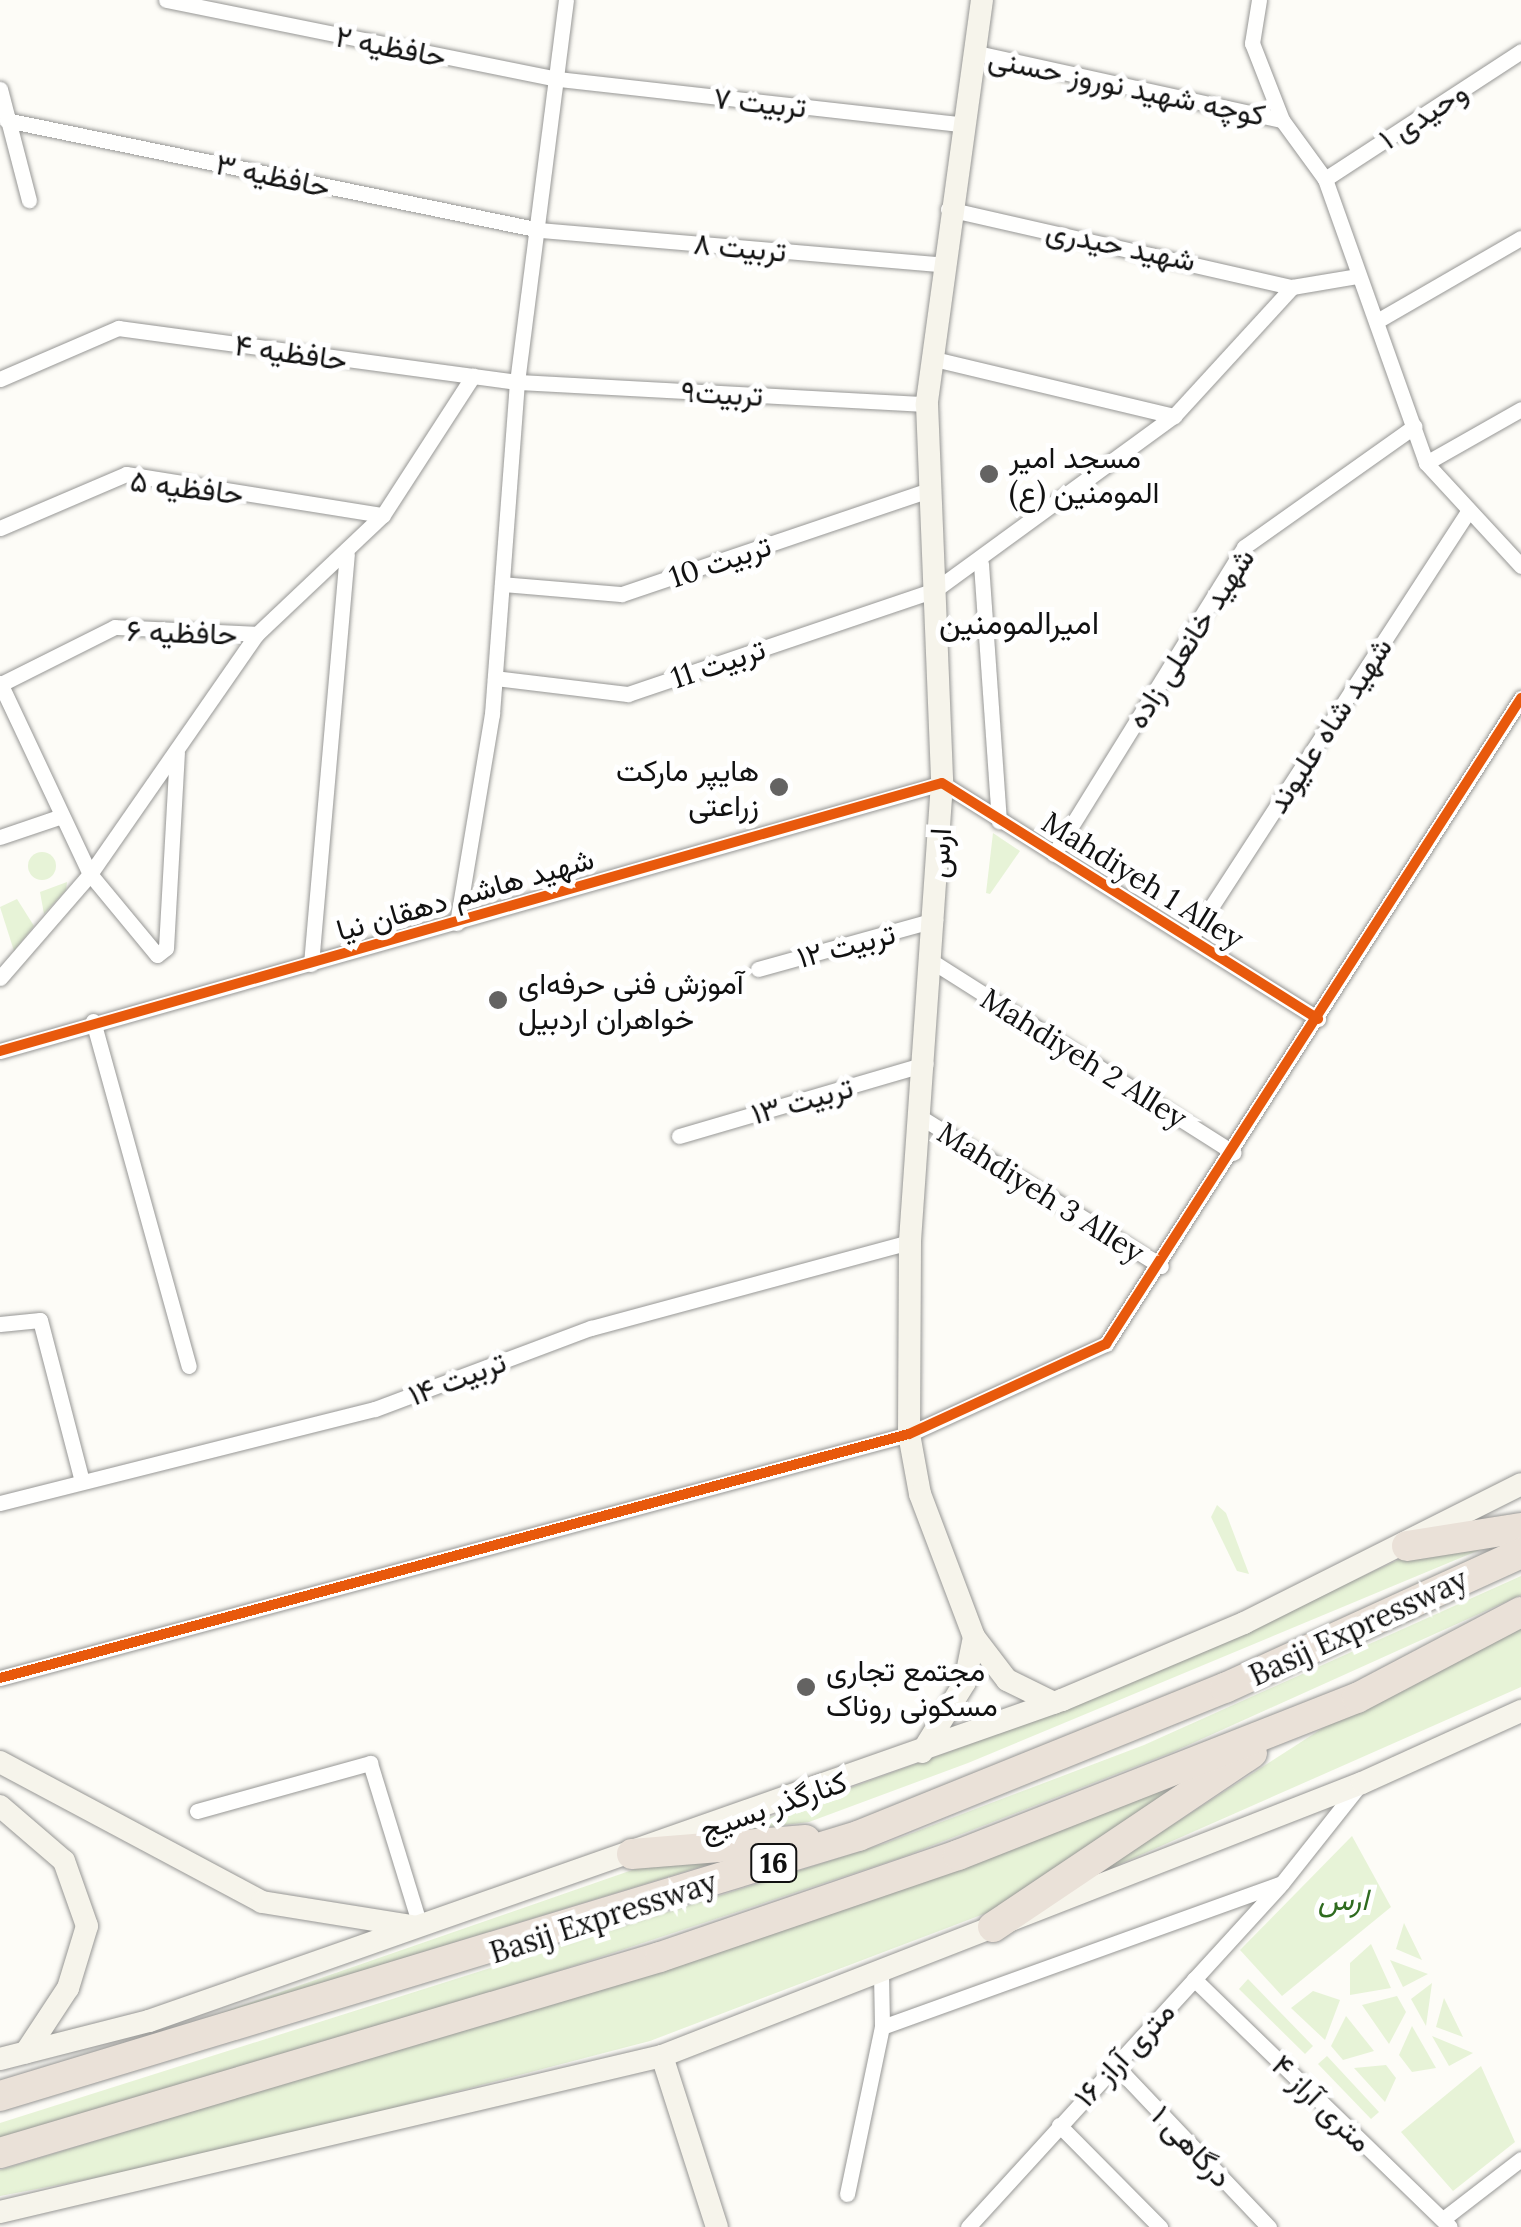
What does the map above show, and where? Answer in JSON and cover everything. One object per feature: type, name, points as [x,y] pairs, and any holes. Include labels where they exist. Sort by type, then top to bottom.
[{"type":"highway","points":[[1407,1546],[1521,1528]]},
{"type":"highway","name":"Basij Expressway","points":[[0,2096],[858,1836],[1225,1688],[1521,1553]]},
{"type":"highway","name":"Basij Expressway","points":[[0,2152],[660,1957],[958,1854],[1301,1720],[1521,1612]]},
{"type":"highway","points":[[993,1927],[1301,1720]]},
{"type":"highway","points":[[632,1854],[858,1836]]},
{"type":"main road","name":"ارس","points":[[982,0],[940,264],[927,404],[942,784],[934,962],[910,1242],[909,1434],[920,1494],[974,1637],[1007,1680],[1054,1703]]},
{"type":"main road","name":"کنارگذر بسیج","points":[[0,2059],[149,2021],[1054,1703],[1407,1546],[1521,1484]]},
{"type":"main road","points":[[922,1752],[965,1682],[974,1637]]},
{"type":"main road","points":[[0,2212],[662,2056],[1362,1783],[1521,1711]]},
{"type":"main road","points":[[0,1762],[262,1902],[330,1920],[420,1926]]},
{"type":"main road","points":[[0,1806],[64,1861],[86,1926],[68,1988],[26,2052]]},
{"type":"main road","points":[[662,2056],[717,2227]]},
{"type":"main road","points":[[15,2227],[52,2200]]},
{"type":"street","name":"حافظیه ۲","points":[[166,0],[558,80]]},
{"type":"street","points":[[457,923],[494,678],[517,382],[540,230],[566,0]]},
{"type":"street","points":[[1258,0],[1252,43],[1282,120],[1325,180],[1426,463],[1467,513],[1521,566]]},
{"type":"street","name":"وحیدی ۱","points":[[1325,180],[1521,51]]},
{"type":"street","name":"کوچه شهید نوروز حسنی","points":[[972,52],[1282,120]]},
{"type":"street","name":"تربیت ۷","points":[[558,80],[961,124]]},
{"type":"street","points":[[0,89],[29,200]]},
{"type":"street","name":"حافظیه ۳","points":[[6,120],[540,230]]},
{"type":"street","name":"شهید حیدری","points":[[948,209],[1292,288]]},
{"type":"street","name":"تربیت ۸","points":[[540,230],[940,264]]},
{"type":"street","points":[[1377,321],[1521,238]]},
{"type":"street","points":[[1292,288],[1358,276]]},
{"type":"street","name":"تربیت 11","points":[[494,678],[628,694],[935,590],[981,564],[1174,416],[1292,288]]},
{"type":"street","name":"حافظیه ۴","points":[[0,379],[118,328],[517,382]]},
{"type":"street","points":[[930,358],[1174,416]]},
{"type":"street","points":[[1,974],[90,874],[257,634],[347,555],[383,516],[472,376]]},
{"type":"street","name":"تربیت۹","points":[[517,382],[927,404]]},
{"type":"street","points":[[1426,463],[1521,410]]},
{"type":"street","name":"شهید خانعلی زاده","points":[[1054,854],[1244,547],[1415,426]]},
{"type":"street","name":"حافظیه ۵","points":[[0,528],[126,474],[383,516]]},
{"type":"street","name":"تربیت 10","points":[[502,584],[622,594],[933,489]]},
{"type":"street","name":"شهید شاه علیوند","points":[[1190,938],[1467,513]]},
{"type":"street","points":[[310,964],[347,555]]},
{"type":"street","points":[[981,564],[999,822]]},
{"type":"street","name":"حافظیه ۶","points":[[0,683],[116,628],[257,634]]},
{"type":"street","points":[[0,683],[6,712],[90,874],[140,944],[156,955],[166,948],[178,748]]},
{"type":"street","points":[[0,1678],[909,1434],[1106,1344],[1234,1153],[1521,698]]},
{"type":"street","name":"Mahdiyeh 1 Alley","points":[[942,784],[1318,1019]]},
{"type":"street","name":"شهید هاشم دهقان نیا","points":[[0,1051],[92,1021],[310,964],[942,784]]},
{"type":"street","points":[[0,837],[62,816]]},
{"type":"street","name":"تربیت ۱۲","points":[[758,969],[935,920]]},
{"type":"street","name":"Mahdiyeh 2 Alley","points":[[934,962],[1234,1153]]},
{"type":"street","points":[[92,1021],[189,1366]]},
{"type":"street","name":"تربیت ۱۳","points":[[679,1136],[926,1064]]},
{"type":"street","name":"Mahdiyeh 3 Alley","points":[[922,1118],[1160,1266]]},
{"type":"street","name":"تربیت ۱۴","points":[[0,1503],[80,1478],[358,1414],[591,1328],[910,1242]]},
{"type":"street","points":[[0,1324],[40,1320],[80,1478]]},
{"type":"street","points":[[197,1811],[370,1763],[420,1926]]},
{"type":"street","name":"۱۶ متری آراز","points":[[968,2227],[1282,1883],[1362,1783]]},
{"type":"street","points":[[882,2027],[1282,1883]]},
{"type":"street","points":[[847,2194],[882,2027],[881,1973]]},
{"type":"street","name":"۴ متری آراز","points":[[1194,1978],[1446,2223]]},
{"type":"street","name":"درگاهی ۱","points":[[1114,2065],[1269,2227]]},
{"type":"street","points":[[1059,2125],[1160,2227]]},
{"type":"street","points":[[1446,2223],[1521,2159]]},
{"type":"green space","points":[[993,833],[1020,851],[990,894],[986,893]]},
{"type":"green space","points":[[42,852],[52,856],[56,866],[52,876],[42,880],[32,876],[28,866],[32,856]]},
{"type":"green space","points":[[67,882],[66,890],[44,914],[40,892]]},
{"type":"green space","points":[[17,899],[34,926],[14,951],[0,907]]},
{"type":"green space","points":[[1217,1505],[1226,1513],[1249,1574],[1237,1571],[1211,1517]]},
{"type":"green space","points":[[1489,1546],[968,1763],[809,1822],[729,1832],[1096,1698],[1409,1555]]},
{"type":"green space","points":[[1521,1576],[1521,1595],[1173,1752],[900,1858],[488,1994],[0,2138],[0,2123],[886,1843],[1144,1745]]},
{"type":"green space","points":[[1521,1628],[1521,1687],[1093,1876],[1343,1715]]},
{"type":"green space","points":[[1181,1784],[1023,1899],[650,2041],[206,2157],[0,2196],[0,2170],[638,1975]]},
{"type":"green space","name":"ارس","points":[[1352,1836],[1391,1907],[1282,1996],[1240,1950]]},
{"type":"green space","points":[[732,1857],[183,2026],[638,1868]]},
{"type":"green space","name":"ارس","points":[[1404,1923],[1422,1960],[1396,1949]]},
{"type":"green space","name":"ارس","points":[[1371,1944],[1391,1988],[1350,1995],[1350,1963]]},
{"type":"green space","name":"ارس","points":[[1390,1960],[1428,1974],[1403,1987]]},
{"type":"green space","points":[[1248,1979],[1313,2046],[1305,2054],[1239,1989]]},
{"type":"green space","points":[[1432,1983],[1426,2026],[1411,1999]]},
{"type":"green space","name":"ارس","points":[[1313,1991],[1340,2000],[1325,2040],[1291,2008]]},
{"type":"green space","name":"ارس","points":[[1397,1996],[1406,2012],[1389,2044],[1362,2005]]},
{"type":"green space","points":[[1444,1998],[1463,2037],[1436,2027]]},
{"type":"green space","points":[[1346,2016],[1374,2051],[1343,2060],[1331,2046]]},
{"type":"green space","points":[[1412,2026],[1436,2068],[1412,2072],[1399,2055]]},
{"type":"green space","points":[[1432,2036],[1473,2053],[1449,2066]]},
{"type":"green space","points":[[1327,2056],[1379,2112],[1371,2119],[1318,2064]]},
{"type":"green space","points":[[1386,2065],[1396,2078],[1385,2102],[1354,2068]]},
{"type":"green space","points":[[1481,2066],[1515,2142],[1453,2191],[1401,2132]]},
{"type":"cycle path","points":[[0,1678],[909,1434],[1106,1344],[1521,698]]},
{"type":"cycle path","points":[[0,1051],[942,783],[1318,1019]]},
{"type":"place","name":"مسجد امیر المومنین (ع)","points":[[989,474]]},
{"type":"place","name":"هایپر مارکت زراعتی","points":[[779,787]]},
{"type":"place","name":"آموزش فنی حرفه‌ای خواهران اردبیل","points":[[498,1000]]},
{"type":"place","name":"مجتمع تجاری مسکونی روناک","points":[[806,1687]]},
{"type":"district","name":"امیرالمومنین","points":[[1019,623]]}]
